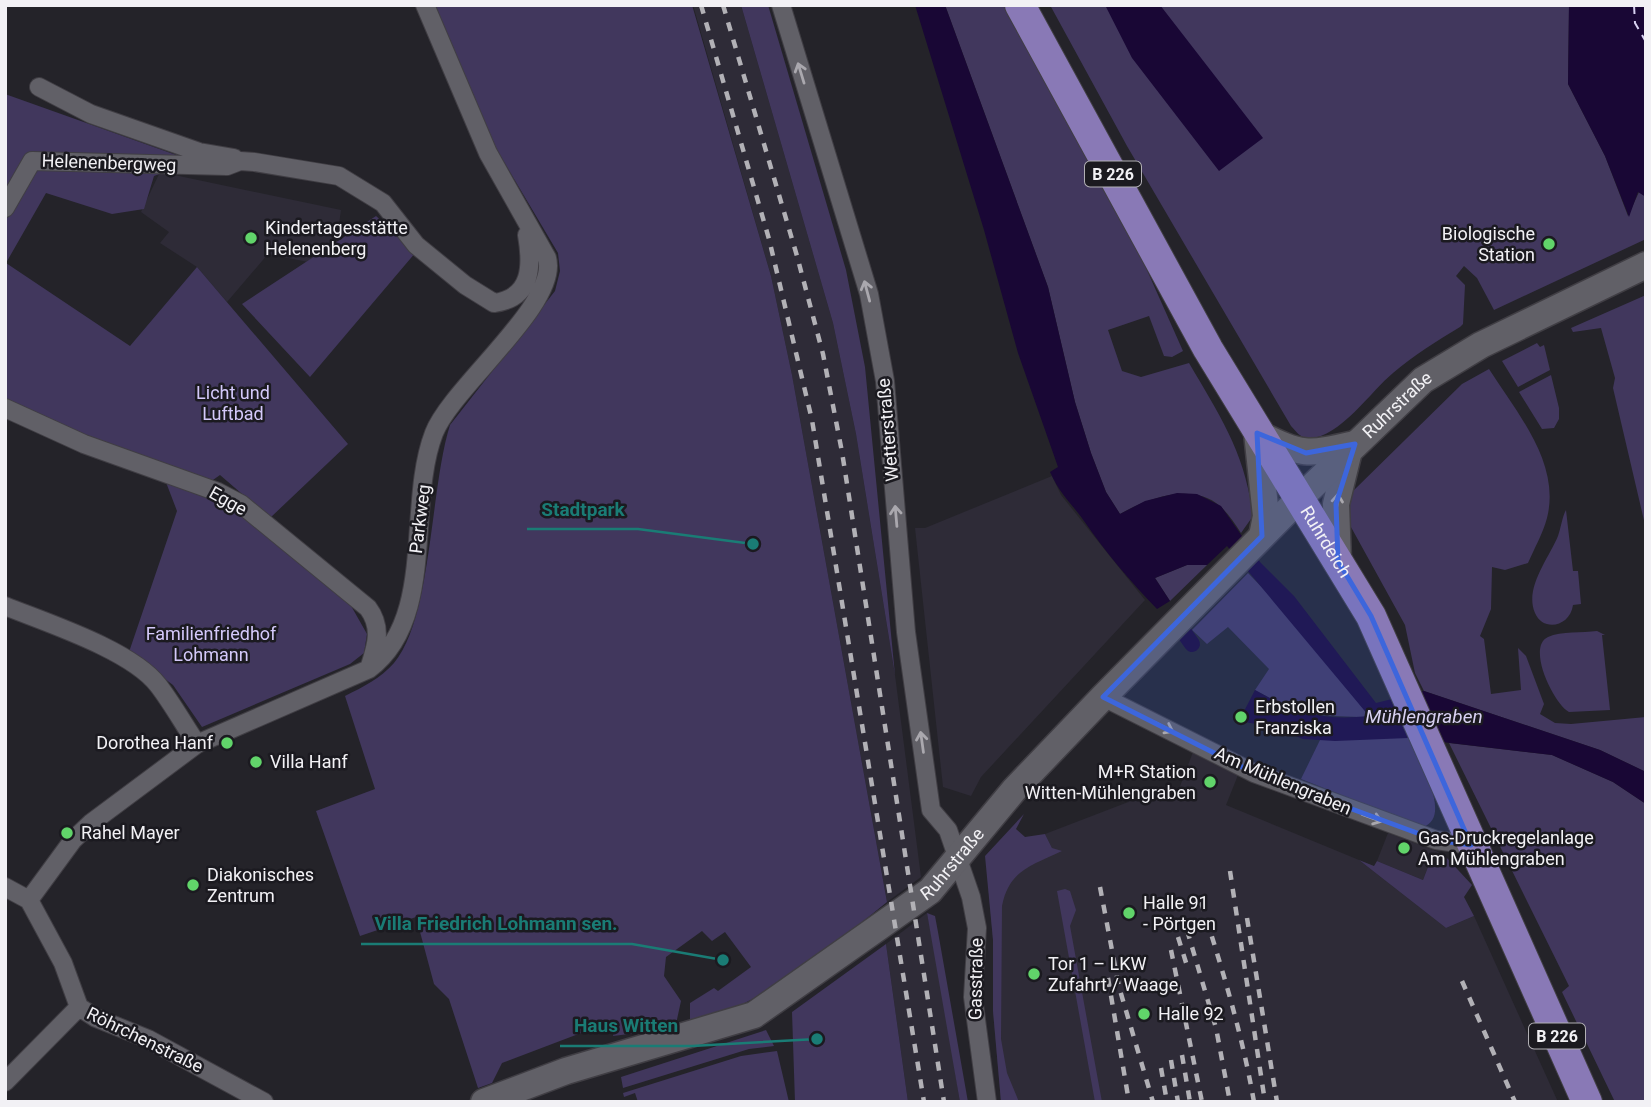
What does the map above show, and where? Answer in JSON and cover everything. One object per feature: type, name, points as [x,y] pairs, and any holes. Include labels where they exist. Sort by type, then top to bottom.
[{"type":"main road","name":"Ruhrdeich","points":[[1020,5],[1208,349],[1371,616],[1587,1102]]},
{"type":"main road","name":"Ruhrstraße","points":[[484,1102],[521,1086],[609,1057],[656,1046],[767,1008],[877,926],[930,891],[1014,790],[1103,697],[1352,446],[1423,380],[1448,362],[1646,265]]},
{"type":"main road","points":[[1257,433],[1297,452],[1352,446],[1336,504],[1338,561]]},
{"type":"main road","points":[[1257,433],[1266,516],[1259,539]]},
{"type":"street","name":"Parkweg","points":[[29,900],[73,840],[91,823],[197,744],[369,669],[393,645],[411,595],[430,445],[439,423],[540,296],[547,283],[547,258],[488,153],[425,5]]},
{"type":"street","name":"Wetterstraße","points":[[781,5],[869,294],[885,381],[906,632],[931,810],[948,830],[957,859]]},
{"type":"street","name":"Helenenbergweg","points":[[39,87],[91,114],[199,152],[339,176],[383,203],[416,245],[465,285],[494,303],[512,295],[528,277],[532,257],[528,225]]},
{"type":"street","name":"Helenenbergweg","points":[[5,208],[32,161],[227,166],[240,161]]},
{"type":"street","name":"Egge","points":[[5,408],[84,444],[218,492],[241,505],[368,608],[376,624],[378,637],[369,669]]},
{"type":"street","points":[[5,606],[122,657],[142,669],[157,684],[197,744]]},
{"type":"street","name":"Am Mühlengraben","points":[[1103,697],[1254,773],[1436,840],[1471,845]]},
{"type":"street","name":"Gasstraße","points":[[957,859],[977,928],[973,997],[988,1102]]},
{"type":"street","points":[[5,887],[29,900]]},
{"type":"street","name":"Röhrchenstraße","points":[[29,900],[62,963],[79,1007],[96,1018],[148,1039],[264,1102]]},
{"type":"street","points":[[5,1082],[79,1007]]},
{"type":"highlighted area","points":[[1257,433],[1306,453],[1355,444],[1336,504],[1338,561],[1371,616],[1471,845],[1436,840],[1254,773],[1103,697],[1262,536]]},
{"type":"shaded area","points":[[693,5],[741,5],[833,323],[856,434],[895,675],[921,877],[887,902],[792,375],[771,276]]},
{"type":"shaded area","name":"Kindertagesstätte Helenenberg","points":[[160,172],[341,210],[333,267],[268,254],[227,302],[197,267],[160,243],[169,232],[141,212]]},
{"type":"shaded area","points":[[1052,476],[1061,495],[1145,600],[981,777],[971,796],[943,787],[915,528],[925,528]]},
{"type":"shaded area","points":[[1193,752],[1238,775],[1226,805],[1359,860],[1446,928],[1474,916],[1558,1102],[1001,1102],[993,1011],[993,940],[987,872],[1052,848],[1045,834],[1144,796],[1179,789]]},
{"type":"shaded area","points":[[1388,833],[1446,857],[1428,867],[1423,880],[1377,861]]},
{"type":"shaded area","points":[[927,913],[960,1102],[908,1102],[886,944]]},
{"type":"green space","points":[[434,5],[692,5],[771,276],[792,375],[887,902],[821,954],[774,986],[726,1013],[700,1023],[696,1018],[690,1020],[690,1003],[714,988],[718,991],[751,967],[725,932],[712,941],[702,931],[666,957],[664,976],[681,1001],[676,1024],[661,1030],[613,1036],[615,1028],[610,1022],[502,1063],[492,1083],[478,1088],[449,999],[434,984],[416,917],[360,936],[316,811],[375,789],[345,696],[383,673],[394,663],[406,642],[416,616],[423,585],[443,451],[450,425],[555,291],[560,271],[558,253],[491,140]]},
{"type":"green space","points":[[741,5],[768,5],[846,270],[865,367],[895,675],[856,434],[833,323]]},
{"type":"green space","points":[[945,5],[1007,5],[1114,196],[1183,351],[1172,357],[1164,356],[1149,316],[1108,330],[1122,371],[1141,377],[1189,363],[1230,435],[1244,473],[1253,516],[1241,533],[1220,506],[1196,495],[1157,498],[1120,514],[1106,492],[1075,402],[1048,287]]},
{"type":"green space","points":[[1050,5],[1569,5],[1568,84],[1605,156],[1628,216],[1639,192],[1646,197],[1646,239],[1494,310],[1477,278],[1464,266],[1456,276],[1465,285],[1463,324],[1401,366],[1354,413],[1331,431],[1319,437],[1303,437],[1291,426],[1127,146]]},
{"type":"green space","points":[[5,94],[193,161],[154,176],[144,209],[112,214],[46,193],[6,263],[130,346],[197,267],[348,444],[270,518],[220,475],[203,487],[238,510],[350,604],[367,634],[364,653],[350,664],[202,727],[173,685],[129,652],[177,511],[159,464],[87,439],[5,402]]},
{"type":"green space","points":[[376,216],[416,252],[310,377],[242,304]]},
{"type":"green space","points":[[1646,295],[1646,529],[1613,388],[1615,378],[1601,328],[1573,332],[1571,328]]},
{"type":"green space","points":[[1537,343],[1540,347],[1544,345],[1550,370],[1518,387],[1502,361]]},
{"type":"green space","points":[[1489,369],[1534,439],[1548,478],[1550,498],[1545,524],[1528,563],[1505,570],[1492,567],[1491,609],[1480,636],[1484,639],[1491,694],[1521,690],[1518,648],[1526,656],[1544,704],[1540,714],[1555,723],[1646,717],[1646,772],[1600,750],[1424,691],[1415,673],[1405,625],[1346,518],[1351,493],[1462,384]]},
{"type":"green space","points":[[1551,375],[1559,419],[1554,428],[1542,429],[1519,392]]},
{"type":"green space","points":[[1566,510],[1573,571],[1578,571],[1581,604],[1573,605],[1571,612],[1562,622],[1550,625],[1539,619],[1535,613],[1533,594],[1535,583],[1558,536]]},
{"type":"green space","points":[[1187,565],[1207,565],[1170,601],[1155,578]]},
{"type":"green space","points":[[1248,573],[1280,606],[1370,717],[1311,713],[1272,699],[1255,690],[1269,669],[1228,627],[1207,644],[1192,630]]},
{"type":"green space","points":[[1597,631],[1605,635],[1602,635],[1610,710],[1569,712],[1556,698],[1545,675],[1541,663],[1542,643],[1548,637],[1559,634]]},
{"type":"green space","points":[[1408,737],[1425,772],[1434,799],[1435,812],[1432,821],[1423,827],[1301,779],[1320,740]]},
{"type":"green space","points":[[1449,743],[1552,755],[1613,782],[1646,804],[1646,1102],[1615,1102],[1562,992],[1569,986]]},
{"type":"green space","points":[[1024,814],[1016,829],[1025,837],[1045,834],[1052,848],[1062,851],[1031,866],[1016,877],[1005,894],[1002,906],[1001,1039],[1007,1073],[1019,1102],[1001,1102],[993,1011],[993,940],[985,856]]},
{"type":"green space","points":[[1446,857],[1472,885],[1464,897],[1474,916],[1446,928],[1359,860],[1374,866],[1377,861],[1423,880],[1428,867]]},
{"type":"green space","points":[[1057,891],[1070,891],[1076,910],[1070,926],[1102,1102],[1095,1102]]},
{"type":"green space","points":[[927,913],[935,916],[968,1102],[960,1102]]},
{"type":"green space","points":[[886,944],[908,1102],[795,1102],[792,1012]]},
{"type":"green space","points":[[766,1030],[774,1046],[749,1049],[623,1088],[621,1077]]},
{"type":"green space","points":[[777,1051],[789,1102],[638,1102],[635,1093],[624,1097],[623,1093],[741,1056]]},
{"type":"water","name":"Mühlengraben","points":[[915,5],[945,5],[1048,287],[1075,402],[1091,453],[1106,492],[1120,514],[1145,501],[1177,493],[1197,494],[1221,506],[1260,562],[1294,596],[1376,703],[1424,691],[1600,750],[1646,772],[1646,804],[1613,782],[1552,755],[1408,738],[1335,741],[1303,739],[1274,727],[1239,721],[1255,690],[1310,714],[1369,716],[1227,546],[1207,565],[1187,565],[1155,578],[1170,601],[1157,609],[1110,556],[1058,487],[1050,472],[1058,467],[1018,353],[984,230]]},
{"type":"water","points":[[1105,5],[1160,5],[1263,138],[1219,171],[1132,58]]},
{"type":"water","points":[[1569,5],[1646,5],[1646,197],[1638,192],[1629,217],[1605,156],[1568,84]]},
{"type":"waterway","points":[[1185,634],[1192,644]]},
{"type":"ferry route","points":[[1634,5],[1635,23],[1646,42]]},
{"type":"railway","points":[[701,5],[769,239],[812,420],[924,1102]]},
{"type":"railway","points":[[723,5],[823,354],[842,452],[944,1102]]},
{"type":"railway","points":[[1230,871],[1265,1102]]},
{"type":"railway","points":[[1100,887],[1119,987],[1153,1102]]},
{"type":"railway","points":[[1201,902],[1224,976],[1254,1102]]},
{"type":"railway","points":[[1247,918],[1277,1102]]},
{"type":"railway","points":[[1187,930],[1216,1028],[1230,1102]]},
{"type":"railway","points":[[1178,937],[1188,969]]},
{"type":"railway","points":[[1171,950],[1202,1102]]},
{"type":"railway","points":[[1108,978],[1129,1102]]},
{"type":"railway","points":[[1462,981],[1515,1102]]},
{"type":"railway","points":[[1182,1055],[1190,1102]]},
{"type":"railway","points":[[1171,1060],[1178,1102]]},
{"type":"railway","points":[[1161,1068],[1167,1102]]},
{"type":"place","name":"Kindertagesstätte Helenenberg","points":[[251,238]]},
{"type":"place","name":"Biologische Station","points":[[1549,244]]},
{"type":"place","name":"Stadtpark","points":[[753,544]]},
{"type":"place","name":"Erbstollen Franziska","points":[[1241,717]]},
{"type":"place","name":"Dorothea Hanf","points":[[227,743]]},
{"type":"place","name":"Villa Hanf","points":[[256,762]]},
{"type":"place","name":"M+R Station Witten-Mühlengraben","points":[[1210,782]]},
{"type":"place","name":"Rahel Mayer","points":[[67,833]]},
{"type":"place","name":"Gas-Druckregelanlage Am Mühlengraben","points":[[1404,848]]},
{"type":"place","name":"Diakonisches Zentrum","points":[[193,885]]},
{"type":"place","name":"Halle 91 - Pörtgen","points":[[1129,913]]},
{"type":"place","name":"Villa Friedrich Lohmann sen.","points":[[723,960]]},
{"type":"place","name":"Tor 1 – LKW Zufahrt / Waage","points":[[1034,974]]},
{"type":"place","name":"Halle 92","points":[[1144,1014]]},
{"type":"place","name":"Haus Witten","points":[[817,1039]]},
{"type":"park label","name":"Licht und Luftbad","points":[[233,403]]},
{"type":"park label","name":"Familienfriedhof Lohmann","points":[[211,644]]}]
